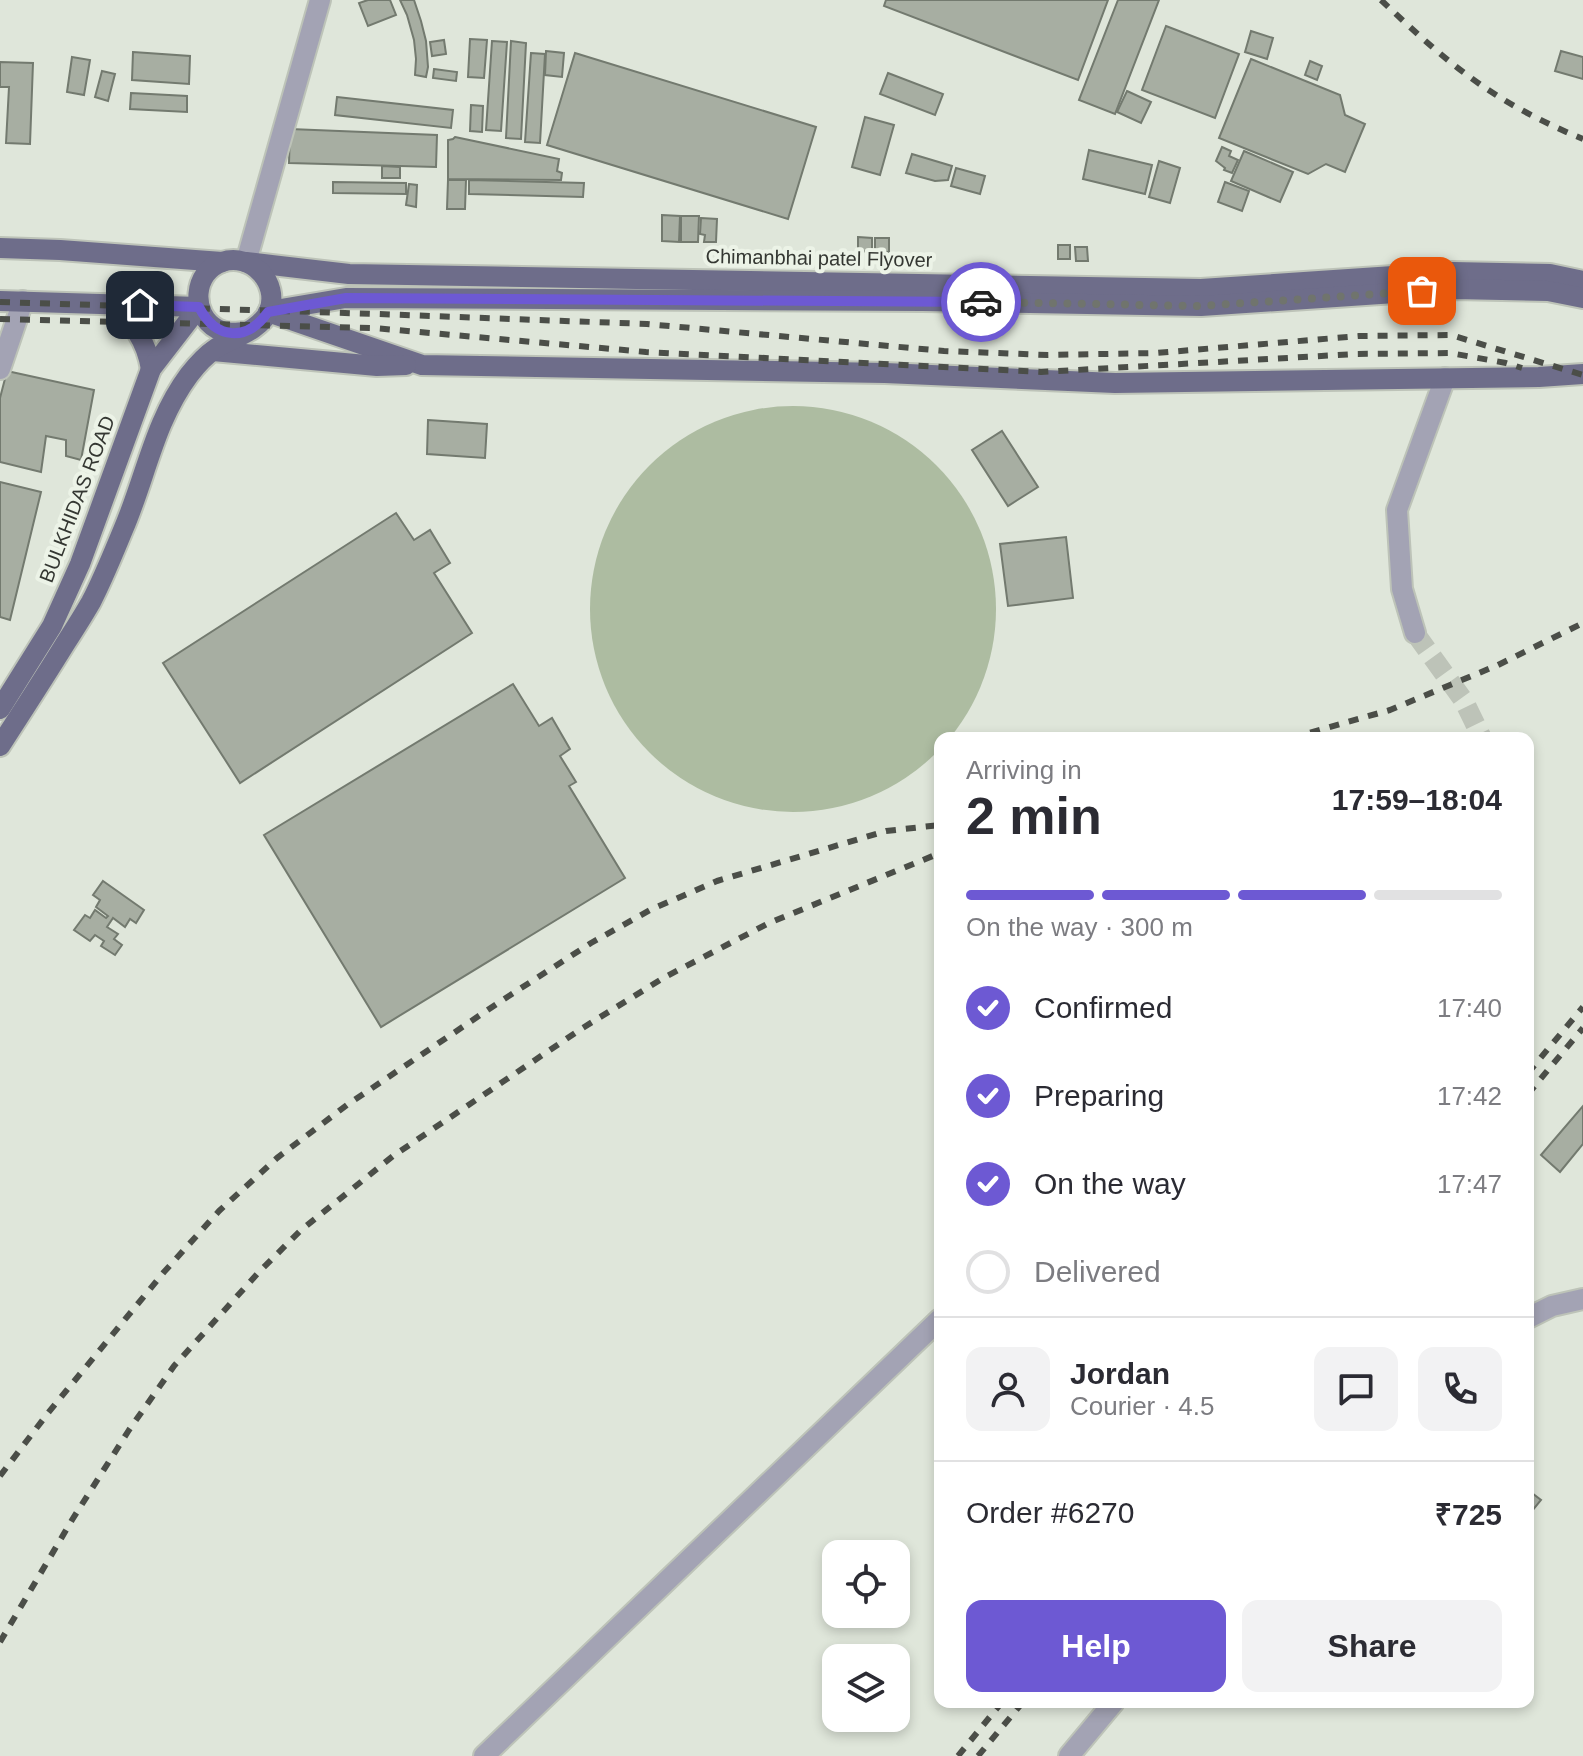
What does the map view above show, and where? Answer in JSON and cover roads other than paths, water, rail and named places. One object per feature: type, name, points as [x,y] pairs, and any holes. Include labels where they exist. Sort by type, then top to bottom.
[{"type":"main road","points":[[0,248],[246,262],[259,269],[268,282],[271,297],[268,312],[260,324],[213,351],[190,374],[158,428],[125,527],[90,603],[0,746]]},
{"type":"main road","points":[[222,262],[210,269],[201,280],[199,307],[206,320],[217,329],[232,334],[246,332]]},
{"type":"main road","name":"Chimanbhai patel Flyover","points":[[246,262],[349,274],[1201,289],[1453,272],[1550,274],[1583,281]]},
{"type":"main road","name":"Chimanbhai patel Flyover","points":[[268,312],[346,298],[1201,306],[1454,289],[1548,291],[1583,298]]},
{"type":"main road","points":[[0,301],[199,307]]},
{"type":"main road","points":[[111,304],[127,317],[143,340],[151,369]]},
{"type":"main road","name":"BULKHIDAS ROAD","points":[[0,709],[52,626],[80,564],[151,369],[199,307]]},
{"type":"main road","points":[[268,312],[422,365]]},
{"type":"main road","points":[[213,351],[377,366],[885,373],[1115,383],[1583,374]]},
{"type":"street","points":[[246,262],[320,0]]},
{"type":"street","points":[[0,369],[6,332],[23,301]]},
{"type":"street","points":[[1415,633],[1402,589],[1397,510],[1445,378]]},
{"type":"street","points":[[1534,1315],[1552,1306],[1583,1299]]},
{"type":"street","points":[[484,1756],[934,1325]]},
{"type":"street","points":[[1069,1756],[1109,1708]]},
{"type":"tunnel","points":[[1415,633],[1464,701],[1479,732]]},
{"type":"railway","points":[[1381,0],[1433,48],[1475,81],[1524,111],[1583,139]]},
{"type":"railway","points":[[0,302],[647,324],[944,351],[1048,355],[1156,353],[1359,336],[1451,335],[1583,375]]},
{"type":"railway","points":[[0,319],[374,328],[646,352],[1041,372],[1356,354],[1450,353],[1522,368]]},
{"type":"railway","points":[[1312,732],[1390,710],[1498,665],[1583,623]]},
{"type":"railway","points":[[0,1476],[164,1272],[219,1211],[277,1158],[347,1105],[591,943],[650,910],[717,881],[886,831],[934,826]]},
{"type":"railway","points":[[0,1642],[72,1520],[174,1366],[300,1231],[393,1156],[581,1029],[665,977],[769,923],[934,855]]},
{"type":"railway","points":[[1534,1066],[1583,1007]]},
{"type":"railway","points":[[1534,1087],[1583,1028]]},
{"type":"railway","points":[[958,1756],[997,1708]]},
{"type":"railway","points":[[978,1756],[1018,1708]]}]
